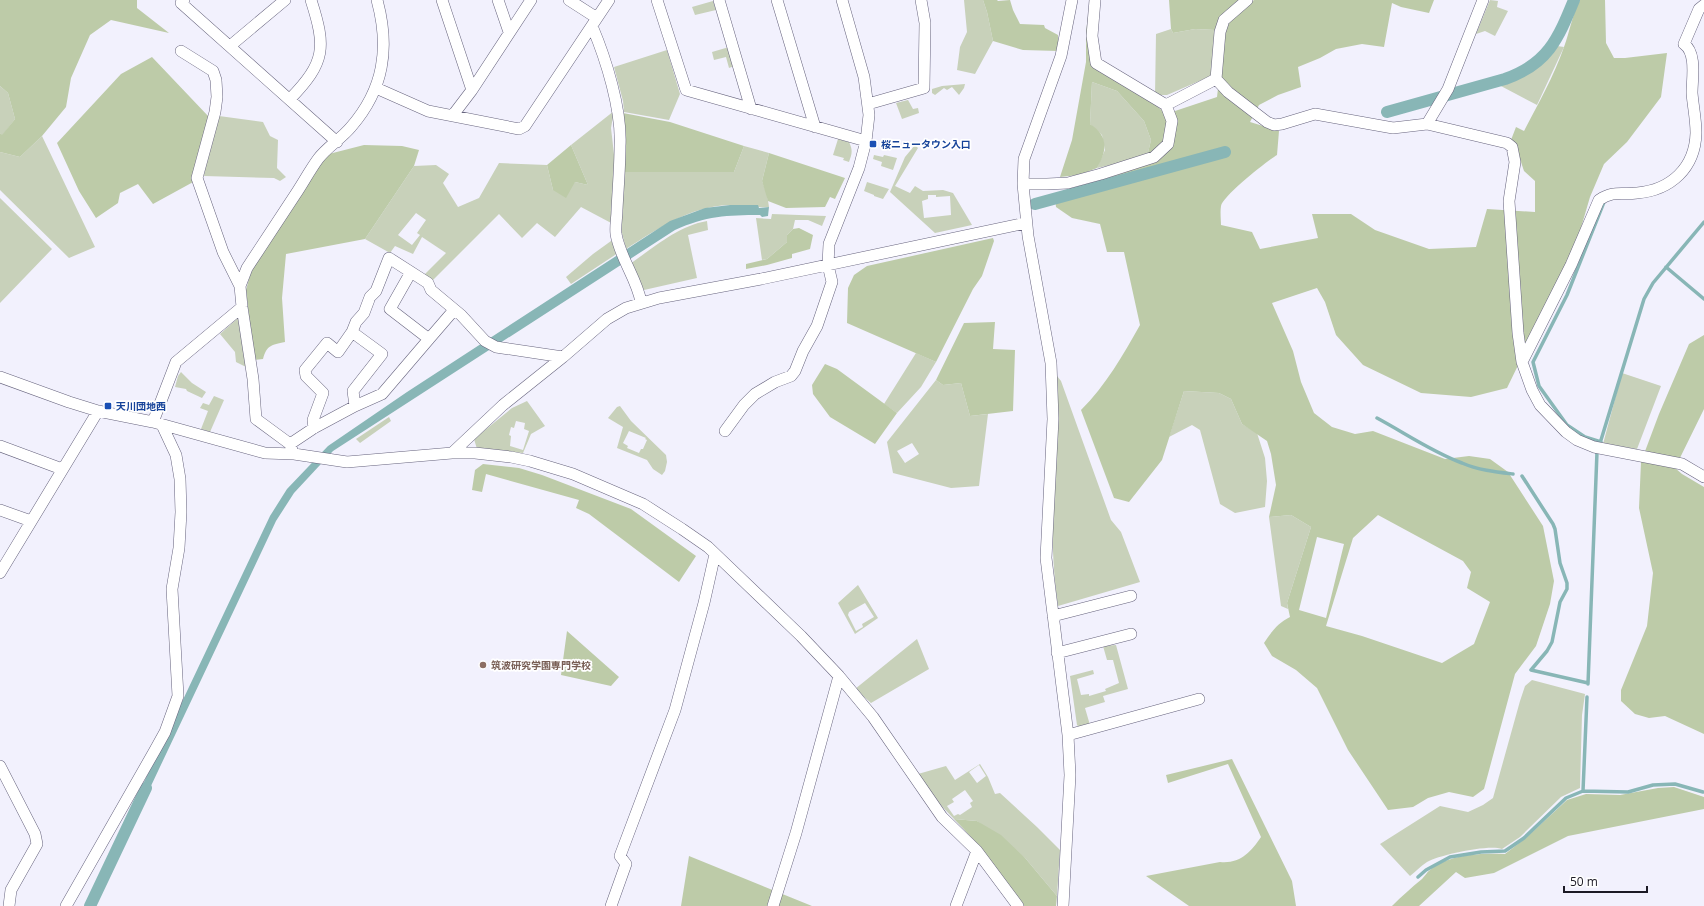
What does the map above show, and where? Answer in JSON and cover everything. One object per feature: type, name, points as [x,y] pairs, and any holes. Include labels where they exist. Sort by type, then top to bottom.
[{"type":"street","points":[[184,0],[181,3],[337,142]]},
{"type":"street","points":[[230,46],[285,0]]},
{"type":"street","points":[[290,99],[312,74],[318,61],[321,47],[320,30],[311,0]]},
{"type":"street","points":[[240,286],[247,268],[319,158],[337,142],[359,118],[376,88],[382,71],[384,54],[384,31],[377,0]]},
{"type":"street","points":[[442,0],[472,90]]},
{"type":"street","points":[[498,0],[509,32]]},
{"type":"street","points":[[452,115],[472,90],[531,0]]},
{"type":"street","points":[[569,0],[594,22],[616,100],[620,146],[615,232],[626,264],[640,295],[641,302]]},
{"type":"street","points":[[376,88],[428,111],[519,129],[525,126],[609,0]]},
{"type":"street","points":[[657,0],[686,90],[866,141]]},
{"type":"street","points":[[719,0],[751,109]]},
{"type":"street","points":[[777,0],[815,127]]},
{"type":"street","points":[[725,431],[744,405],[755,394],[775,382],[791,376],[795,372],[803,351],[817,326],[832,282],[828,265],[829,244],[853,186],[866,141],[869,115],[864,77],[842,0]]},
{"type":"street","points":[[868,104],[924,88],[925,23],[921,0]]},
{"type":"street","points":[[1063,906],[1070,794],[1068,735],[1046,558],[1053,419],[1051,363],[1026,223],[1023,184],[1024,159],[1061,56],[1072,0]]},
{"type":"street","points":[[1023,184],[1068,182],[1101,174],[1154,157],[1168,144],[1171,135],[1172,121],[1166,105],[1096,63],[1092,36],[1095,0]]},
{"type":"street","points":[[1216,79],[1220,32],[1224,20],[1247,0]]},
{"type":"street","points":[[1427,124],[1448,89],[1483,0]]},
{"type":"street","points":[[1522,362],[1571,265],[1599,200],[1606,195],[1620,192],[1634,194],[1645,192],[1668,183],[1676,179],[1688,164],[1694,149],[1696,132],[1692,98],[1692,57],[1688,47],[1684,44],[1699,9],[1704,5]]},
{"type":"street","points":[[181,51],[213,71],[216,80],[217,97],[215,112],[197,178],[223,252],[240,286],[253,379],[256,419],[292,449],[314,457],[328,460],[361,462],[452,453],[475,453],[530,460],[573,474],[643,504],[687,532],[715,554],[801,636],[839,676],[873,717],[942,816],[977,851],[1018,906]]},
{"type":"street","points":[[1166,105],[1216,79]]},
{"type":"street","points":[[1216,79],[1245,105],[1267,122],[1274,125],[1315,114],[1393,128],[1427,124],[1507,143],[1512,147],[1515,162],[1509,201],[1518,333],[1522,362],[1532,390],[1540,405],[1566,432],[1577,440],[1594,447],[1673,461],[1682,464],[1704,477]]},
{"type":"street","points":[[452,453],[503,405],[563,357],[607,318],[626,308],[641,302],[828,265],[1026,223]]},
{"type":"street","points":[[314,428],[313,420],[323,393],[306,376],[305,370],[327,344],[338,352],[352,332],[356,322],[364,313],[370,297],[376,291],[389,258],[428,283],[432,290],[460,315],[485,341],[497,348],[563,357]]},
{"type":"street","points":[[411,272],[390,309],[429,339]]},
{"type":"street","points":[[66,906],[156,750],[165,732],[178,696],[172,589],[179,548],[181,512],[180,479],[176,455],[158,424],[176,362],[242,307]]},
{"type":"street","points":[[0,377],[98,411],[158,424],[265,453],[292,449],[314,428],[355,406],[382,394],[454,310]]},
{"type":"street","points":[[352,332],[382,354],[353,391],[355,406]]},
{"type":"street","points":[[0,573],[98,411]]},
{"type":"street","points":[[0,446],[62,469]]},
{"type":"street","points":[[0,510],[31,522]]},
{"type":"street","points":[[611,906],[626,864],[620,856],[675,710],[702,611],[715,554]]},
{"type":"street","points":[[1053,616],[1131,596]]},
{"type":"street","points":[[1058,653],[1131,634]]},
{"type":"street","points":[[773,906],[796,833],[839,676]]},
{"type":"street","points":[[1068,735],[1199,699]]},
{"type":"street","points":[[0,766],[35,834],[37,844],[11,890],[9,906]]},
{"type":"street","points":[[956,906],[977,851]]},
{"type":"shaded area","points":[[0,0],[137,0],[137,8],[169,33],[111,20],[90,35],[71,78],[66,107],[42,136],[20,157],[0,152],[0,133],[2,135],[15,119],[8,93],[0,86]]},
{"type":"shaded area","points":[[964,0],[983,0],[993,41],[975,74],[957,70],[960,47],[967,32]]},
{"type":"shaded area","points":[[983,0],[1010,0],[1020,24],[1044,25],[1045,28],[1058,35],[1058,51],[1023,50],[993,41]]},
{"type":"shaded area","points":[[1090,0],[1091,62],[1149,99],[1166,114],[1217,97],[1225,29],[1230,20],[1254,0],[1434,0],[1429,13],[1401,7],[1392,3],[1384,47],[1362,44],[1336,49],[1320,58],[1298,67],[1301,87],[1278,95],[1259,105],[1250,122],[1279,131],[1277,155],[1255,171],[1224,201],[1221,206],[1221,225],[1252,232],[1260,249],[1318,238],[1312,214],[1351,214],[1375,230],[1429,249],[1476,247],[1487,209],[1535,212],[1535,181],[1524,171],[1517,150],[1511,140],[1516,127],[1524,131],[1546,90],[1556,69],[1580,0],[1605,0],[1606,43],[1614,58],[1667,53],[1661,97],[1627,142],[1604,164],[1590,197],[1578,238],[1564,271],[1507,388],[1471,397],[1421,393],[1363,365],[1336,335],[1325,302],[1317,288],[1272,303],[1293,351],[1301,382],[1314,413],[1332,427],[1355,434],[1373,431],[1445,459],[1469,456],[1490,459],[1508,472],[1543,526],[1554,581],[1550,604],[1536,646],[1515,674],[1484,789],[1473,797],[1449,792],[1428,798],[1413,807],[1388,810],[1348,750],[1317,688],[1296,670],[1272,656],[1264,643],[1275,628],[1290,617],[1287,603],[1311,527],[1291,515],[1269,517],[1276,485],[1271,454],[1267,441],[1242,424],[1231,399],[1219,393],[1184,391],[1162,460],[1129,502],[1114,498],[1081,410],[1106,380],[1140,325],[1124,252],[1107,252],[1100,224],[1072,218],[1056,207],[1055,196],[1093,181],[1145,165],[1151,140],[1144,121],[1117,91],[1092,82],[1090,124],[1101,134],[1104,144],[1103,156],[1097,168],[1079,175],[1060,177],[1072,140],[1086,62],[1086,32]],"holes":[[[1378,515],[1463,561],[1471,572],[1467,588],[1490,602],[1474,644],[1442,663],[1362,636],[1326,626],[1353,538]],[[1317,537],[1344,544],[1326,618],[1299,610]]]},
{"type":"shaded area","points":[[1169,0],[1242,0],[1216,30],[1195,29],[1173,33],[1171,29]]},
{"type":"shaded area","points":[[1490,0],[1498,1],[1497,7],[1508,11],[1495,36],[1485,31],[1476,34]]},
{"type":"shaded area","points":[[713,1],[716,10],[695,15],[692,7]]},
{"type":"shaded area","points":[[1171,29],[1173,33],[1195,29],[1216,30],[1211,76],[1167,95],[1155,95],[1156,34]]},
{"type":"shaded area","points":[[1557,46],[1564,47],[1537,105],[1499,85],[1517,79],[1541,65]]},
{"type":"shaded area","points":[[729,47],[734,66],[729,68],[726,57],[714,60],[712,52]]},
{"type":"shaded area","points":[[667,50],[680,94],[669,120],[624,112],[623,101],[614,67]]},
{"type":"shaded area","points":[[152,57],[209,117],[196,160],[195,181],[153,204],[138,184],[120,193],[118,203],[96,218],[79,191],[57,143],[121,74]]},
{"type":"shaded area","points":[[1092,82],[1117,91],[1144,121],[1151,140],[1147,157],[1097,168],[1105,150],[1102,135],[1090,124]]},
{"type":"shaded area","points":[[965,84],[959,95],[952,87],[947,90],[944,88],[935,95],[932,93],[932,89],[942,86]]},
{"type":"shaded area","points":[[0,86],[8,93],[15,119],[2,136],[0,133]]},
{"type":"shaded area","points":[[908,100],[913,109],[918,108],[919,113],[902,119],[896,103]]},
{"type":"shaded area","points":[[614,111],[611,128],[616,172],[613,224],[581,207],[555,237],[537,223],[522,238],[499,214],[432,281],[424,275],[446,253],[422,237],[413,254],[395,246],[390,253],[365,239],[414,166],[436,165],[449,174],[443,183],[458,207],[479,198],[499,163],[547,165],[553,190],[575,182],[588,185],[571,145]],"holes":[[[416,213],[426,220],[417,233],[420,235],[412,245],[398,235]]]},
{"type":"shaded area","points":[[623,113],[670,122],[744,146],[734,172],[624,172]]},
{"type":"shaded area","points":[[219,116],[263,122],[270,136],[278,140],[277,168],[286,177],[280,181],[274,178],[204,176],[206,157]]},
{"type":"shaded area","points":[[42,136],[95,247],[69,258],[0,190],[0,152],[20,157]]},
{"type":"shaded area","points":[[838,139],[849,142],[852,152],[849,162],[843,160],[844,158],[833,155]]},
{"type":"shaded area","points":[[364,145],[402,146],[419,150],[414,166],[365,239],[286,254],[282,298],[285,342],[270,346],[263,359],[254,360],[246,290],[252,268],[325,155]]},
{"type":"shaded area","points":[[571,145],[588,185],[575,182],[566,198],[553,190],[547,165]]},
{"type":"shaded area","points":[[915,145],[918,148],[895,186],[910,193],[915,186],[923,191],[943,190],[953,193],[972,225],[935,233],[890,192],[905,157]],"holes":[[[928,195],[936,195],[936,197],[950,196],[951,215],[924,218],[922,201],[928,199]]]},
{"type":"shaded area","points":[[744,146],[769,153],[762,181],[767,194],[769,207],[729,205],[701,210],[688,214],[663,226],[626,249],[621,229],[624,172],[734,172]]},
{"type":"shaded area","points":[[769,153],[845,178],[835,199],[830,197],[825,207],[786,208],[768,201],[762,181]]},
{"type":"shaded area","points":[[874,155],[883,157],[884,155],[897,158],[893,170],[881,166],[882,162],[873,159]]},
{"type":"shaded area","points":[[867,182],[889,189],[883,199],[864,191]]},
{"type":"shaded area","points":[[0,198],[52,249],[0,303]]},
{"type":"shaded area","points":[[730,205],[758,205],[759,208],[769,207],[768,216],[762,217],[760,215],[748,215],[717,217],[686,225],[675,230],[333,451],[294,493],[276,521],[142,805],[135,801],[270,516],[287,489],[328,446],[407,392],[670,221],[705,208]]},
{"type":"shaded area","points":[[772,214],[826,216],[822,226],[808,220],[795,220],[793,229],[787,235],[787,242],[767,259],[762,260],[756,218],[771,219]]},
{"type":"shaded area","points":[[707,221],[708,230],[688,235],[697,278],[644,290],[630,264],[676,233]]},
{"type":"shaded area","points":[[799,228],[813,235],[810,249],[792,254],[792,258],[746,269],[746,264],[767,259],[787,242],[787,235],[793,229]]},
{"type":"shaded area","points":[[993,238],[994,241],[982,276],[973,289],[936,362],[847,323],[848,288],[854,275],[867,266]]},
{"type":"shaded area","points":[[611,241],[615,244],[618,253],[571,284],[566,277]]},
{"type":"shaded area","points":[[238,318],[241,320],[246,367],[236,362],[235,352],[220,334]]},
{"type":"shaded area","points":[[995,322],[993,349],[1015,350],[1013,411],[970,416],[961,383],[943,385],[936,380],[964,323]]},
{"type":"shaded area","points":[[1704,335],[1704,409],[1675,468],[1704,487],[1704,734],[1665,716],[1649,718],[1635,714],[1621,701],[1621,690],[1647,626],[1653,573],[1639,508],[1641,462],[1659,414],[1689,344]]},
{"type":"shaded area","points":[[916,353],[936,362],[921,387],[897,413],[884,404]]},
{"type":"shaded area","points":[[825,364],[837,369],[897,413],[875,444],[830,417],[813,394],[812,385]]},
{"type":"shaded area","points":[[181,372],[192,383],[206,392],[202,398],[187,391],[186,389],[175,387],[178,376]]},
{"type":"shaded area","points":[[1622,373],[1661,386],[1637,449],[1603,444]]},
{"type":"shaded area","points":[[1057,376],[1061,381],[1111,520],[1121,532],[1140,582],[1058,606],[1052,521]]},
{"type":"shaded area","points":[[936,380],[943,385],[961,383],[970,416],[988,414],[979,486],[951,488],[893,473],[887,442]],"holes":[[[912,443],[919,454],[905,463],[897,451]]]},
{"type":"shaded area","points":[[1184,391],[1219,393],[1231,399],[1242,424],[1257,433],[1265,458],[1267,481],[1265,507],[1235,513],[1220,504],[1200,430],[1192,425],[1169,437]]},
{"type":"shaded area","points":[[214,396],[224,400],[210,432],[201,429],[208,411],[200,408],[203,403],[209,405]]},
{"type":"shaded area","points":[[527,401],[545,426],[531,434],[523,453],[477,449],[474,439],[512,408]],"holes":[[[516,421],[525,423],[524,429],[529,431],[523,450],[510,446],[511,436],[509,435],[511,427],[514,428]]]},
{"type":"shaded area","points":[[620,406],[631,421],[666,455],[667,462],[665,471],[662,475],[653,469],[647,460],[617,448],[623,427],[608,418],[617,407]],"holes":[[[629,431],[646,438],[645,439],[647,440],[643,449],[641,449],[639,453],[627,448],[628,446],[623,443]]]},
{"type":"shaded area","points":[[389,417],[391,421],[360,443],[356,439]]},
{"type":"shaded area","points":[[483,464],[519,468],[542,475],[631,509],[696,556],[679,582],[589,514],[576,508],[579,500],[486,474],[482,492],[472,490],[475,470]]},
{"type":"shaded area","points":[[1291,515],[1311,527],[1287,603],[1288,609],[1281,606],[1269,517]]},
{"type":"shaded area","points":[[858,585],[878,618],[855,634],[838,603]],"holes":[[[865,603],[874,617],[862,624],[863,627],[856,631],[848,615],[849,612]]]},
{"type":"shaded area","points":[[567,631],[619,677],[611,686],[561,675]]},
{"type":"shaded area","points":[[917,639],[929,669],[871,703],[855,689]]},
{"type":"shaded area","points":[[1116,645],[1128,689],[1103,696],[1105,702],[1085,708],[1090,725],[1080,728],[1077,725],[1070,676],[1093,670],[1094,674],[1077,679],[1081,695],[1089,694],[1089,696],[1106,691],[1105,689],[1119,683],[1113,660],[1107,660],[1103,646]]},
{"type":"shaded area","points":[[1532,680],[1585,694],[1582,715],[1580,788],[1561,797],[1520,837],[1502,849],[1476,849],[1442,856],[1427,862],[1410,876],[1380,844],[1440,806],[1468,812],[1483,805],[1493,798],[1520,701],[1525,686]]},
{"type":"shaded area","points":[[1232,759],[1292,881],[1296,906],[1189,906],[1146,876],[1239,859],[1249,852],[1261,837],[1228,764],[1168,783],[1166,775]]},
{"type":"shaded area","points":[[980,764],[988,777],[995,794],[1000,793],[1060,850],[1057,896],[1026,859],[977,821],[954,819],[934,798],[918,774],[946,766],[955,780]],"holes":[[[979,765],[986,776],[977,783],[969,772]],[[965,790],[973,801],[970,803],[972,807],[960,815],[958,814],[954,816],[947,806],[954,802],[952,799]]]},
{"type":"shaded area","points":[[1674,787],[1704,797],[1704,809],[1568,836],[1494,873],[1465,878],[1456,872],[1419,906],[1392,906],[1429,871],[1446,861],[1476,854],[1505,854],[1527,837],[1567,800],[1586,794],[1620,795],[1658,788]]},
{"type":"shaded area","points":[[954,819],[977,821],[1001,835],[1026,859],[1057,896],[1056,906],[1024,906],[982,850]]},
{"type":"shaded area","points":[[689,856],[812,906],[681,906]]},
{"type":"waterway","points":[[1387,112],[1505,79],[1532,66],[1542,58],[1550,48],[1563,27],[1574,0]]},
{"type":"waterway","points":[[1035,204],[1225,152]]},
{"type":"waterway","points":[[1601,442],[1585,437],[1567,425],[1539,386],[1533,362],[1567,295],[1604,202]]},
{"type":"waterway","points":[[1601,440],[1644,299],[1653,283],[1704,222]]},
{"type":"waterway","points":[[1666,267],[1704,299]]},
{"type":"waterway","points":[[1377,418],[1451,459],[1481,469],[1513,474]]},
{"type":"waterway","points":[[1588,684],[1597,452]]},
{"type":"waterway","points":[[1522,476],[1553,524],[1560,563],[1567,583],[1567,589],[1560,602],[1552,642],[1547,651],[1531,670],[1588,683]]},
{"type":"waterway","points":[[1583,791],[1587,697]]},
{"type":"waterway","points":[[1418,877],[1426,870],[1450,857],[1481,852],[1505,851],[1524,838],[1566,798],[1583,791],[1628,792],[1653,785],[1675,784],[1703,792]]},
{"type":"waterway","points":[[90,906],[146,788]]},
{"type":"place","name":"桜ニュータウン入口","points":[[873,144]]},
{"type":"place","name":"天川団地西","points":[[108,406]]},
{"type":"place","name":"筑波研究学園専門学校","points":[[483,665]]}]
